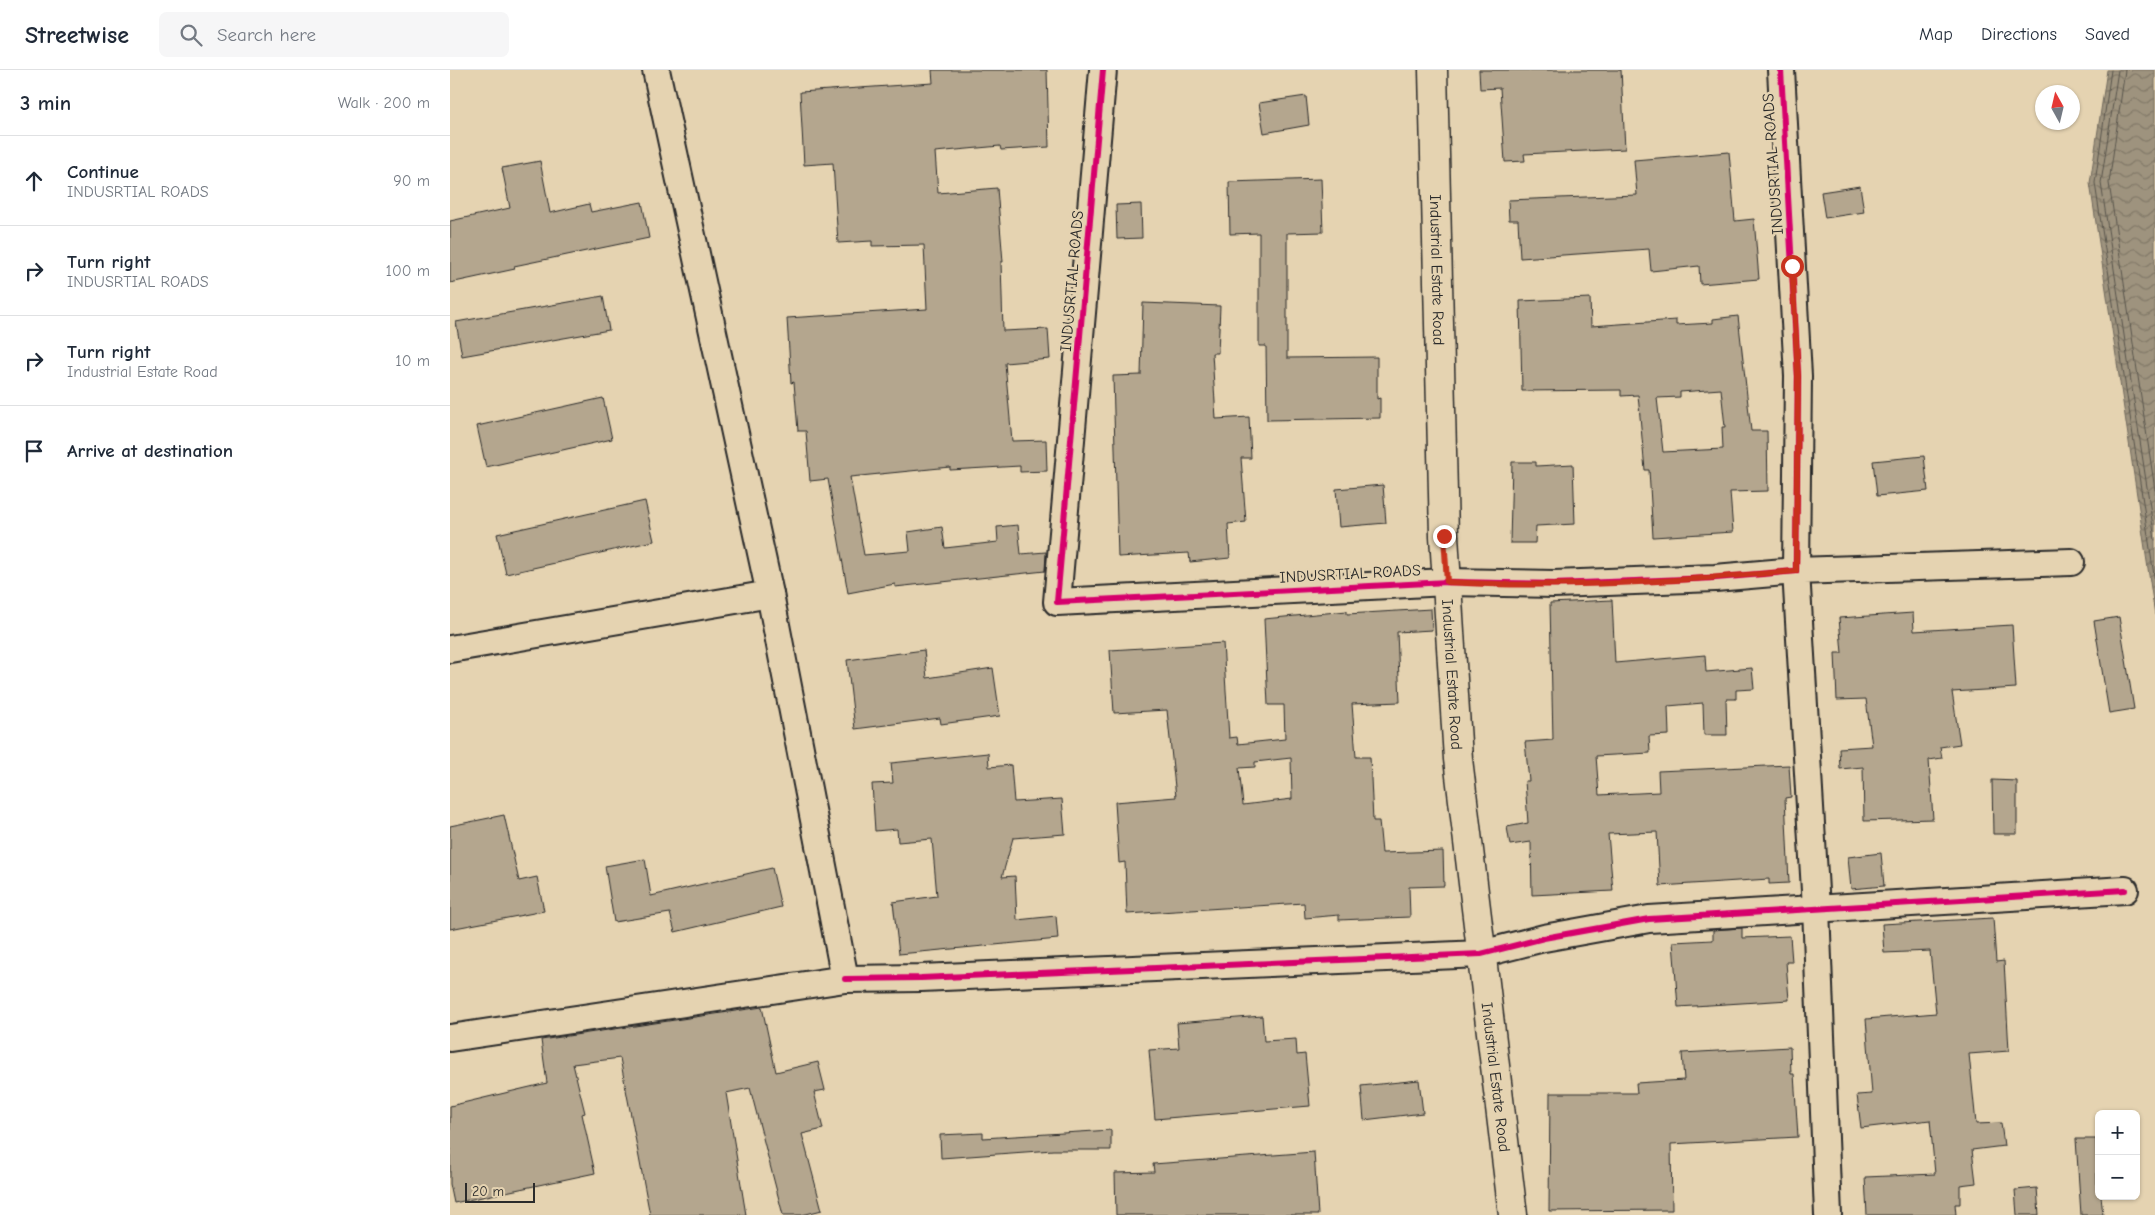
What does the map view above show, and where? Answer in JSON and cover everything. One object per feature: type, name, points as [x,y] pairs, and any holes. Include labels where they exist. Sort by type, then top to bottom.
[{"type":"main road","name":"Industrial Estate Road","points":[[1433,70],[1447,582],[1458,759],[1513,1215]]},
{"type":"street","points":[[656,70],[770,594],[845,979]]},
{"type":"street","name":"INDUSRTIAL ROADS","points":[[1103,70],[1057,602],[1447,582],[1554,584],[1715,578],[1796,571],[1798,376],[1781,70]]},
{"type":"street","points":[[1828,1215],[1816,908],[1796,571],[2071,562]]},
{"type":"street","points":[[450,649],[770,594]]},
{"type":"street","points":[[450,1038],[845,979],[931,978],[1481,954],[1544,938],[1649,920],[2125,890]]},
{"type":"water","points":[[2107,70],[2155,70],[2155,615],[2090,183]]},
{"type":"building","points":[[932,70],[1047,70],[1049,147],[1001,150],[1000,146],[935,152],[938,193],[997,188],[1003,262],[1001,262],[1003,331],[1048,329],[1050,359],[1005,363],[1012,441],[1046,440],[1047,471],[1020,472],[1020,466],[950,470],[950,467],[850,477],[864,555],[910,551],[908,532],[942,527],[945,548],[998,542],[997,527],[1018,525],[1021,554],[1046,552],[1045,571],[895,587],[895,584],[848,593],[828,479],[810,481],[806,431],[798,431],[794,382],[791,383],[787,318],[927,309],[924,245],[872,246],[872,241],[838,243],[833,163],[804,165],[800,92],[933,83]]},
{"type":"building","points":[[1479,70],[1621,70],[1625,149],[1524,154],[1525,161],[1505,162],[1500,88],[1480,89]]},
{"type":"building","points":[[1306,96],[1309,125],[1264,133],[1259,103]]},
{"type":"building","points":[[1729,152],[1735,221],[1754,219],[1759,279],[1700,284],[1699,266],[1651,271],[1649,249],[1520,258],[1518,220],[1509,220],[1508,200],[1637,195],[1634,160]]},
{"type":"building","points":[[540,161],[550,213],[589,204],[591,212],[642,202],[649,238],[514,266],[515,269],[450,283],[450,221],[510,208],[502,168]]},
{"type":"building","points":[[1321,179],[1323,232],[1287,233],[1287,358],[1377,357],[1377,399],[1380,398],[1380,418],[1267,420],[1266,346],[1259,346],[1259,233],[1230,234],[1229,182]]},
{"type":"building","points":[[1860,186],[1864,212],[1825,218],[1821,192]]},
{"type":"building","points":[[1141,204],[1142,238],[1117,239],[1116,205]]},
{"type":"building","points":[[603,296],[609,330],[462,356],[456,322]]},
{"type":"building","points":[[1590,298],[1591,326],[1676,320],[1676,325],[1713,323],[1713,319],[1738,316],[1751,431],[1767,431],[1768,491],[1730,492],[1733,532],[1653,537],[1649,470],[1645,470],[1638,395],[1621,396],[1621,390],[1522,391],[1520,301]],"holes":[[[1721,389],[1725,427],[1722,427],[1723,449],[1663,452],[1657,398],[1680,397],[1680,392]]]},
{"type":"building","points":[[1143,303],[1220,306],[1218,353],[1212,353],[1216,419],[1249,417],[1251,458],[1241,458],[1246,522],[1228,524],[1230,558],[1190,562],[1189,553],[1118,557],[1113,376],[1141,375]]},
{"type":"building","points":[[603,398],[612,439],[486,467],[477,426]]},
{"type":"building","points":[[1924,456],[1928,491],[1877,496],[1873,461]]},
{"type":"building","points":[[1512,462],[1536,462],[1536,466],[1573,464],[1575,524],[1536,526],[1535,543],[1510,543]]},
{"type":"building","points":[[1383,485],[1386,523],[1339,527],[1336,489]]},
{"type":"building","points":[[645,501],[654,541],[506,574],[497,534]]},
{"type":"building","points":[[1612,600],[1615,663],[1705,655],[1706,672],[1752,668],[1754,689],[1736,690],[1736,699],[1726,699],[1727,735],[1704,735],[1703,703],[1668,706],[1669,735],[1649,736],[1650,753],[1596,756],[1599,795],[1659,792],[1658,771],[1789,765],[1791,797],[1785,798],[1789,883],[1769,884],[1769,879],[1660,886],[1657,832],[1608,834],[1613,891],[1532,895],[1531,842],[1510,845],[1507,827],[1528,823],[1525,781],[1529,781],[1525,742],[1553,740],[1550,603]]},
{"type":"building","points":[[1431,609],[1432,630],[1397,632],[1400,702],[1352,704],[1356,757],[1370,757],[1373,821],[1379,821],[1382,853],[1443,851],[1444,886],[1409,887],[1410,917],[1339,920],[1339,915],[1305,918],[1304,903],[1127,914],[1125,862],[1119,863],[1115,802],[1176,797],[1167,710],[1114,713],[1110,650],[1223,643],[1229,738],[1237,737],[1238,744],[1285,739],[1284,705],[1268,705],[1264,619],[1347,611],[1347,614]],"holes":[[[1291,758],[1292,799],[1243,805],[1239,768],[1255,767],[1255,762]]]},
{"type":"building","points":[[1913,613],[1914,631],[2012,625],[2016,688],[1952,692],[1960,744],[1940,747],[1942,758],[1929,760],[1933,819],[1864,821],[1863,767],[1840,769],[1839,748],[1872,746],[1866,699],[1837,700],[1835,653],[1842,653],[1839,618]]},
{"type":"building","points":[[2119,617],[2134,709],[2109,713],[2094,621]]},
{"type":"building","points":[[924,650],[927,678],[993,668],[1000,716],[941,724],[940,718],[855,729],[847,660]]},
{"type":"building","points":[[988,753],[989,767],[1011,765],[1014,802],[1062,799],[1065,834],[1013,838],[1002,877],[1015,876],[1017,920],[1056,916],[1058,939],[899,954],[893,902],[937,896],[932,839],[898,842],[897,829],[875,831],[872,784],[893,783],[891,763]]},
{"type":"building","points":[[1992,780],[2017,781],[2017,834],[1993,834]]},
{"type":"building","points":[[504,815],[519,881],[537,877],[544,911],[450,929],[450,826]]},
{"type":"building","points":[[1881,853],[1884,886],[1851,889],[1848,857]]},
{"type":"building","points":[[645,859],[651,896],[772,868],[781,907],[675,932],[670,913],[614,922],[605,866]]},
{"type":"building","points":[[1993,918],[1996,962],[2004,961],[2009,1051],[1969,1054],[1976,1124],[2001,1123],[2004,1146],[1972,1150],[1976,1183],[1960,1185],[1960,1204],[1955,1204],[1956,1215],[1867,1215],[1865,1177],[1935,1174],[1930,1120],[1861,1128],[1857,1095],[1872,1094],[1866,1019],[1936,1013],[1930,951],[1884,953],[1882,924]]},
{"type":"building","points":[[1742,928],[1742,938],[1790,936],[1792,962],[1786,962],[1789,1000],[1678,1007],[1673,942],[1713,940],[1713,930]]},
{"type":"building","points":[[762,1007],[776,1072],[818,1062],[825,1090],[814,1092],[823,1129],[802,1134],[822,1210],[802,1215],[783,1215],[750,1088],[726,1093],[746,1215],[650,1215],[620,1058],[573,1064],[585,1113],[582,1114],[595,1173],[454,1203],[450,1184],[450,1106],[547,1083],[541,1040]]},
{"type":"building","points":[[1262,1016],[1264,1041],[1296,1039],[1297,1055],[1305,1054],[1310,1106],[1155,1119],[1149,1050],[1179,1048],[1177,1023]]},
{"type":"building","points":[[1790,1047],[1791,1074],[1794,1074],[1798,1137],[1671,1144],[1672,1210],[1549,1211],[1550,1093],[1637,1093],[1636,1083],[1684,1080],[1682,1053]]},
{"type":"building","points":[[1419,1080],[1423,1113],[1364,1120],[1361,1086]]},
{"type":"building","points":[[1111,1130],[1111,1150],[1053,1150],[941,1158],[940,1135],[983,1133],[983,1138]]},
{"type":"building","points":[[2076,1139],[2095,1139],[2095,1200],[2101,1200],[2103,1215],[2081,1215]]},
{"type":"building","points":[[1314,1152],[1318,1215],[1116,1215],[1115,1173],[1154,1172],[1153,1164]]},
{"type":"building","points":[[2037,1188],[2039,1215],[2017,1215],[2015,1190]]},
{"type":"cycle path","points":[[1103,70],[1057,602],[1447,582],[1554,584],[1715,578],[1796,571],[1798,376],[1781,70]]},
{"type":"cycle path","points":[[845,979],[921,978],[1481,954],[1544,938],[1649,919],[2125,890]]},
{"type":"route","points":[[1444,536],[1447,582],[1554,584],[1715,578],[1796,571],[1798,376],[1792,266]]}]
